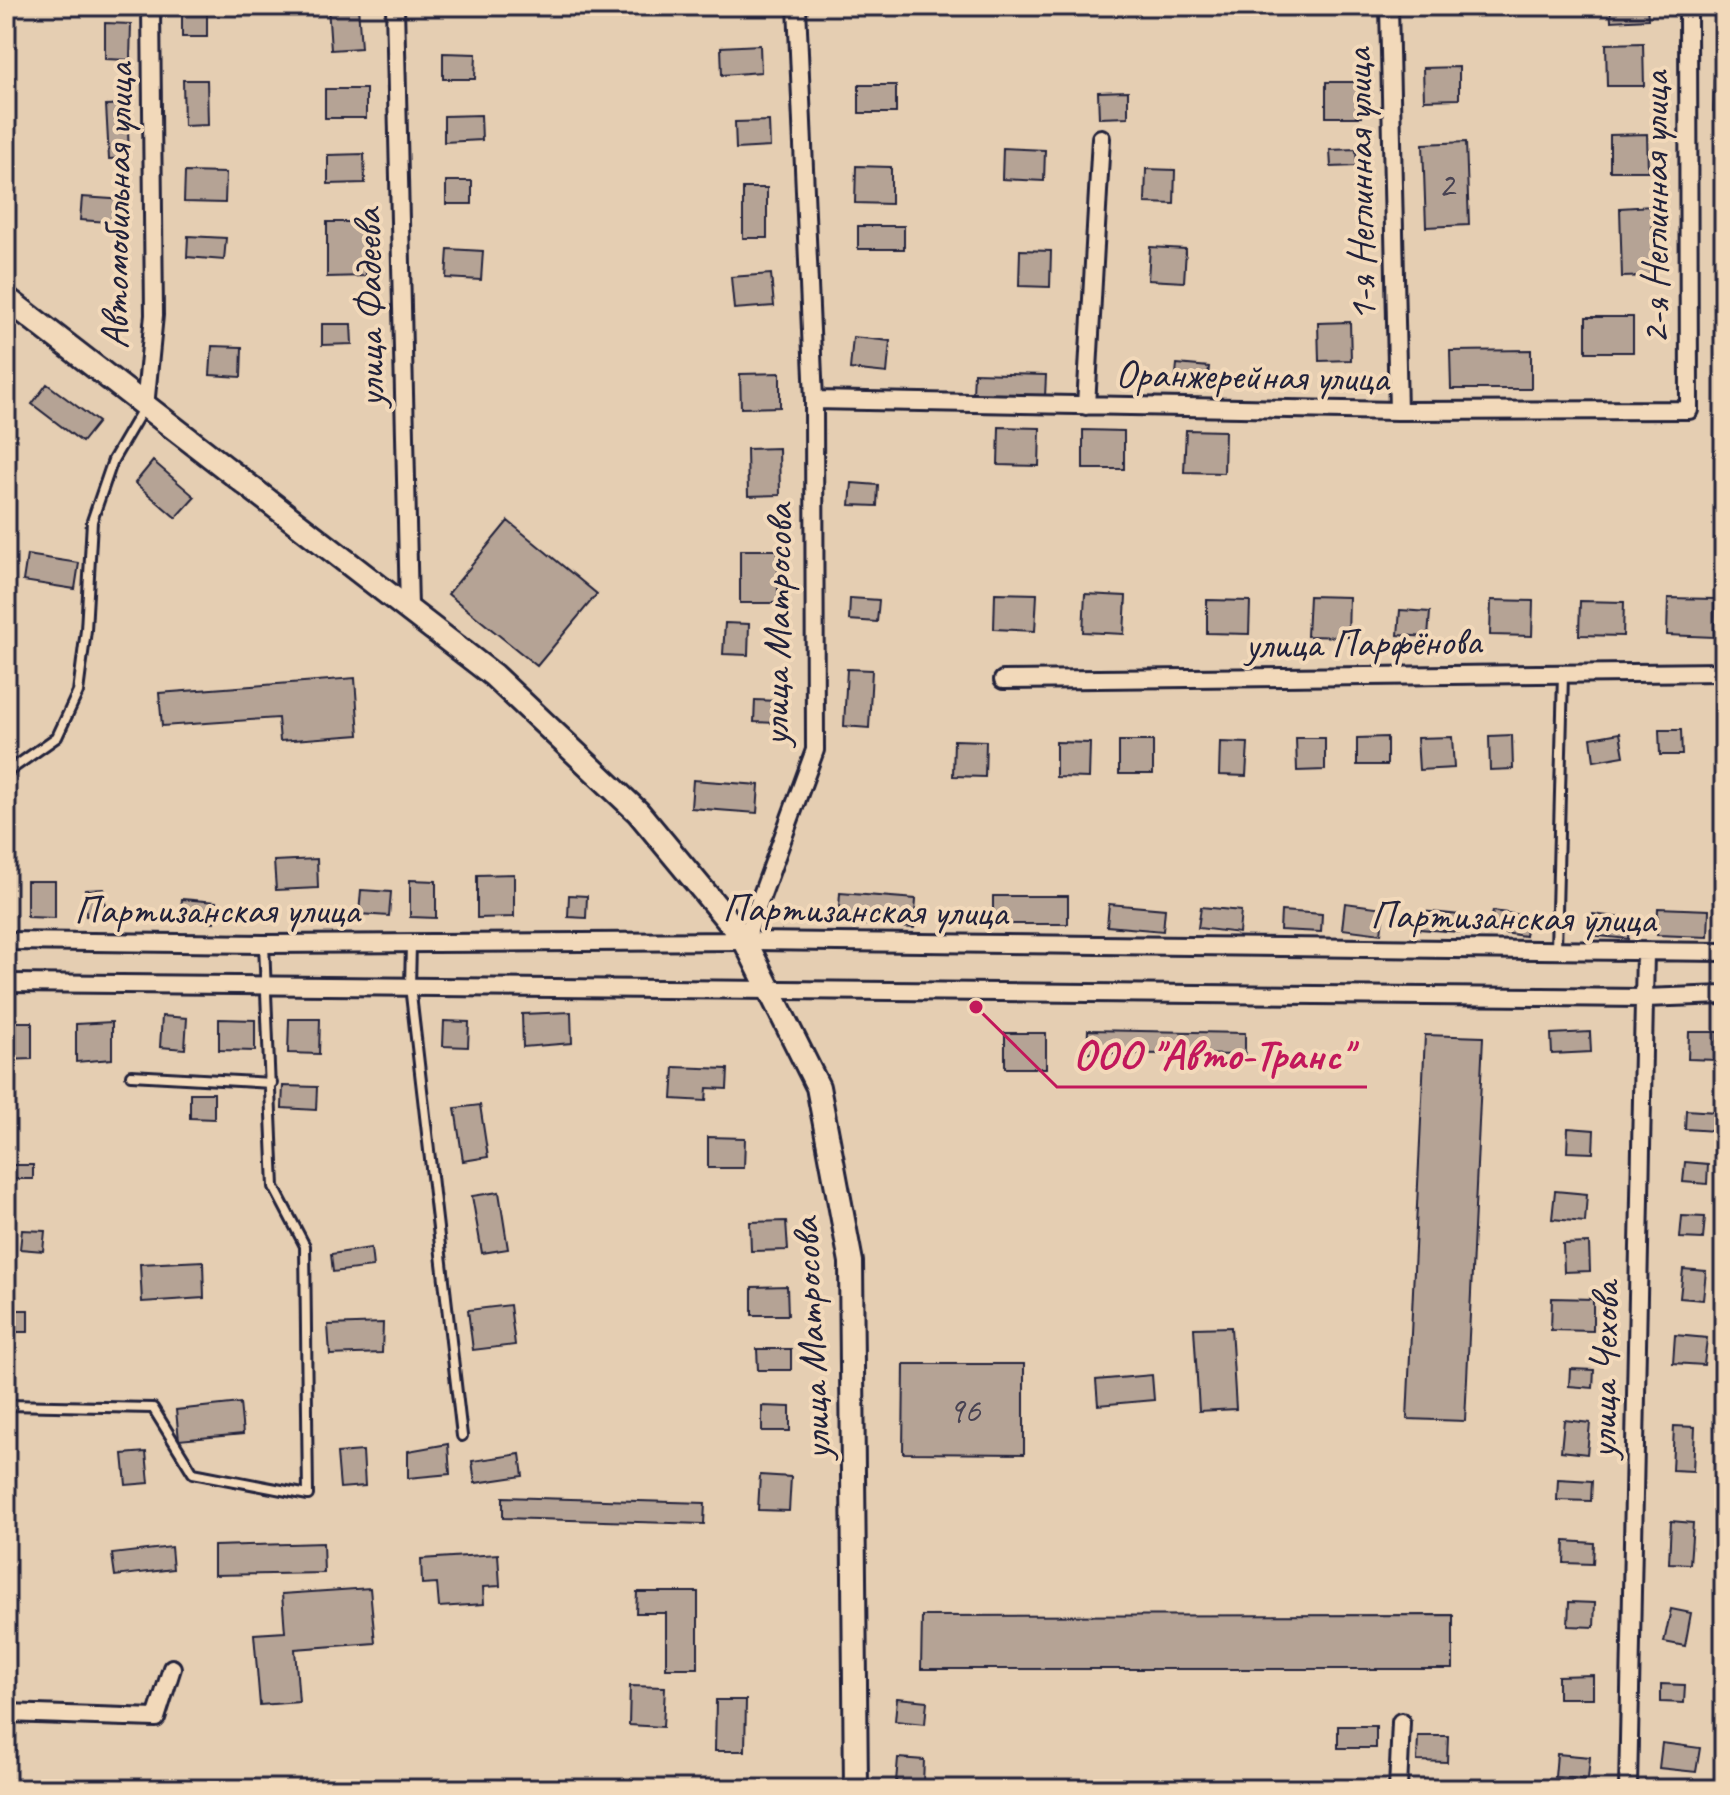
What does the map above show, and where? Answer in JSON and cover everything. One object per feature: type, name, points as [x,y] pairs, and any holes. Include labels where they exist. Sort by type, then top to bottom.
[{"type":"main road","points":[[6,298],[493,675],[638,812],[745,941]]},
{"type":"main road","name":"улица Матросова","points":[[745,941],[818,1087],[851,1262],[856,1789]]},
{"type":"street","name":"Автомобильная улица","points":[[145,407],[154,315],[151,6]]},
{"type":"street","name":"улица Фадеева","points":[[395,6],[409,608]]},
{"type":"street","name":"улица Матросова","points":[[745,941],[815,750],[814,400],[797,6]]},
{"type":"street","name":"1-я Неглинная улица","points":[[1389,6],[1398,411]]},
{"type":"street","name":"2-я Неглинная улица","points":[[1688,6],[1689,410]]},
{"type":"street","points":[[1086,406],[1101,138]]},
{"type":"street","name":"Оранжерейная улица","points":[[814,400],[1398,411],[1689,410]]},
{"type":"street","name":"улица Парфёнова","points":[[1003,680],[1724,672]]},
{"type":"street","name":"Партизанская улица","points":[[6,941],[264,944],[745,941],[1724,952]]},
{"type":"street","name":"улица Чехова","points":[[1628,1789],[1645,952]]},
{"type":"street","name":"Партизанская улица","points":[[6,983],[1645,998],[1724,995]]},
{"type":"street","points":[[6,1713],[156,1718],[172,1668]]},
{"type":"street","points":[[1398,1789],[1401,1722]]},
{"type":"lane","points":[[6,773],[57,737],[78,692],[86,630],[92,521],[113,460],[145,407]]},
{"type":"lane","points":[[1556,951],[1563,674]]},
{"type":"lane","points":[[6,1405],[153,1408],[193,1473],[308,1495],[305,1246],[274,1187],[264,944]]},
{"type":"lane","points":[[411,944],[410,986],[462,1436]]},
{"type":"lane","points":[[131,1075],[272,1083]]},
{"type":"building","points":[[182,6],[207,6],[207,37],[182,37]]},
{"type":"building","points":[[328,6],[358,6],[361,48],[331,50]]},
{"type":"building","points":[[1418,6],[1456,6],[1457,10],[1419,13]]},
{"type":"building","points":[[1610,6],[1647,6],[1648,19],[1611,21]]},
{"type":"building","points":[[105,23],[131,24],[130,60],[105,59]]},
{"type":"building","points":[[1643,43],[1644,86],[1607,86],[1606,44]]},
{"type":"building","points":[[760,45],[761,72],[722,75],[721,47]]},
{"type":"building","points":[[443,53],[476,54],[475,79],[443,79]]},
{"type":"building","points":[[1459,67],[1459,99],[1424,100],[1423,68]]},
{"type":"building","points":[[1714,79],[1724,80],[1724,112],[1713,111]]},
{"type":"building","points":[[183,80],[207,80],[208,125],[184,126]]},
{"type":"building","points":[[1326,82],[1362,82],[1362,117],[1326,117]]},
{"type":"building","points":[[859,85],[896,85],[896,113],[859,113]]},
{"type":"building","points":[[325,89],[366,89],[366,118],[325,118]]},
{"type":"building","points":[[1128,91],[1128,117],[1099,118],[1098,92]]},
{"type":"building","points":[[127,104],[129,158],[109,159],[106,105]]},
{"type":"building","points":[[481,115],[482,140],[444,142],[444,116]]},
{"type":"building","points":[[769,121],[770,147],[736,149],[735,122]]},
{"type":"building","points":[[1647,134],[1648,171],[1610,171],[1610,135]]},
{"type":"building","points":[[1466,142],[1469,225],[1426,227],[1423,144]]},
{"type":"building","points":[[1003,148],[1045,150],[1044,181],[1002,179]]},
{"type":"building","points":[[1356,149],[1357,166],[1331,167],[1330,150]]},
{"type":"building","points":[[364,154],[365,183],[328,184],[328,155]]},
{"type":"building","points":[[856,166],[891,167],[891,204],[855,203]]},
{"type":"building","points":[[1146,169],[1175,170],[1174,204],[1145,203]]},
{"type":"building","points":[[185,172],[226,173],[225,203],[184,202]]},
{"type":"building","points":[[446,181],[472,181],[472,204],[446,204]]},
{"type":"building","points":[[743,188],[767,188],[767,238],[743,238]]},
{"type":"building","points":[[82,197],[126,200],[124,223],[80,220]]},
{"type":"building","points":[[1652,206],[1654,276],[1622,277],[1620,208]]},
{"type":"building","points":[[327,222],[366,222],[366,276],[327,277]]},
{"type":"building","points":[[858,226],[904,226],[904,249],[858,249]]},
{"type":"building","points":[[188,236],[226,238],[224,260],[187,257]]},
{"type":"building","points":[[1150,247],[1186,249],[1184,282],[1148,280]]},
{"type":"building","points":[[448,249],[483,251],[481,280],[446,278]]},
{"type":"building","points":[[1020,250],[1051,251],[1050,287],[1019,286]]},
{"type":"building","points":[[771,274],[774,306],[734,309],[731,277]]},
{"type":"building","points":[[1586,317],[1633,317],[1633,352],[1586,352]]},
{"type":"building","points":[[1350,322],[1351,360],[1319,361],[1318,323]]},
{"type":"building","points":[[322,324],[351,324],[352,344],[322,345]]},
{"type":"building","points":[[853,337],[890,341],[887,373],[850,369]]},
{"type":"building","points":[[212,346],[242,347],[241,377],[210,375]]},
{"type":"building","points":[[1531,350],[1531,389],[1451,389],[1450,351]]},
{"type":"building","points":[[1177,364],[1209,367],[1207,386],[1175,384]]},
{"type":"building","points":[[780,373],[780,407],[741,408],[740,374]]},
{"type":"building","points":[[974,373],[1046,375],[1045,397],[973,394]]},
{"type":"building","points":[[47,384],[98,422],[82,442],[32,404]]},
{"type":"building","points":[[999,427],[1040,428],[1039,466],[998,465]]},
{"type":"building","points":[[1083,430],[1124,431],[1124,469],[1083,469]]},
{"type":"building","points":[[1186,430],[1225,431],[1224,473],[1184,472]]},
{"type":"building","points":[[779,448],[780,495],[748,496],[747,449]]},
{"type":"building","points":[[153,461],[195,497],[176,518],[135,483]]},
{"type":"building","points":[[852,483],[878,485],[877,506],[850,505]]},
{"type":"building","points":[[508,521],[597,594],[537,666],[448,594]]},
{"type":"building","points":[[740,550],[778,550],[778,603],[740,603]]},
{"type":"building","points":[[27,555],[79,563],[75,589],[23,581]]},
{"type":"building","points":[[995,593],[1037,594],[1035,631],[994,629]]},
{"type":"building","points":[[1085,594],[1126,596],[1124,634],[1083,632]]},
{"type":"building","points":[[1309,596],[1349,597],[1348,637],[1307,636]]},
{"type":"building","points":[[850,598],[879,600],[877,622],[849,620]]},
{"type":"building","points":[[1668,598],[1715,599],[1714,637],[1667,635]]},
{"type":"building","points":[[1207,600],[1250,601],[1249,634],[1207,633]]},
{"type":"building","points":[[1491,600],[1533,601],[1532,636],[1490,635]]},
{"type":"building","points":[[1580,601],[1624,602],[1623,636],[1579,635]]},
{"type":"building","points":[[1400,610],[1430,612],[1428,637],[1398,635]]},
{"type":"building","points":[[725,623],[749,624],[748,655],[723,654]]},
{"type":"building","points":[[847,669],[872,670],[869,728],[844,726]]},
{"type":"building","points":[[355,678],[359,735],[280,741],[278,718],[162,726],[159,693]]},
{"type":"building","points":[[755,700],[778,701],[777,723],[754,722]]},
{"type":"building","points":[[1659,730],[1681,730],[1682,755],[1660,755]]},
{"type":"building","points":[[1620,733],[1624,756],[1594,761],[1591,738]]},
{"type":"building","points":[[1512,735],[1513,769],[1490,770],[1489,736]]},
{"type":"building","points":[[1387,737],[1387,765],[1357,765],[1357,738]]},
{"type":"building","points":[[1452,737],[1454,768],[1419,770],[1417,738]]},
{"type":"building","points":[[1296,738],[1325,738],[1325,770],[1297,771]]},
{"type":"building","points":[[954,740],[986,741],[985,777],[953,776]]},
{"type":"building","points":[[1119,741],[1153,741],[1153,774],[1119,774]]},
{"type":"building","points":[[1056,742],[1090,743],[1089,778],[1056,777]]},
{"type":"building","points":[[1220,742],[1248,743],[1246,776],[1219,775]]},
{"type":"building","points":[[693,780],[759,785],[757,813],[691,808]]},
{"type":"building","points":[[317,859],[318,888],[276,890],[274,861]]},
{"type":"building","points":[[514,874],[514,917],[477,918],[477,875]]},
{"type":"building","points":[[410,880],[436,881],[436,918],[410,917]]},
{"type":"building","points":[[27,881],[55,881],[55,918],[27,917]]},
{"type":"building","points":[[104,889],[105,915],[86,916],[85,890]]},
{"type":"building","points":[[361,890],[391,892],[389,916],[359,914]]},
{"type":"building","points":[[840,893],[916,899],[914,928],[838,923]]},
{"type":"building","points":[[569,895],[587,896],[586,918],[568,917]]},
{"type":"building","points":[[993,896],[1068,896],[1068,924],[993,924]]},
{"type":"building","points":[[182,899],[216,902],[214,922],[180,919]]},
{"type":"building","points":[[1345,903],[1384,908],[1381,934],[1342,929]]},
{"type":"building","points":[[1109,904],[1165,909],[1163,931],[1107,926]]},
{"type":"building","points":[[1201,907],[1241,911],[1239,933],[1198,928]]},
{"type":"building","points":[[1658,908],[1709,910],[1708,937],[1657,935]]},
{"type":"building","points":[[1281,911],[1322,914],[1321,932],[1280,930]]},
{"type":"building","points":[[1421,911],[1460,915],[1459,932],[1419,929]]},
{"type":"building","points":[[1493,911],[1528,916],[1525,936],[1489,931]]},
{"type":"building","points":[[1593,914],[1630,919],[1628,939],[1590,935]]},
{"type":"building","points":[[571,1012],[572,1043],[523,1047],[522,1014]]},
{"type":"building","points":[[162,1016],[187,1018],[185,1049],[160,1047]]},
{"type":"building","points":[[219,1019],[255,1020],[255,1051],[219,1050]]},
{"type":"building","points":[[289,1019],[320,1019],[319,1054],[288,1053]]},
{"type":"building","points":[[444,1021],[469,1022],[468,1047],[443,1046]]},
{"type":"building","points":[[6,1022],[32,1022],[32,1059],[6,1060]]},
{"type":"building","points":[[112,1022],[112,1059],[76,1062],[76,1024]]},
{"type":"building","points":[[1088,1030],[1245,1033],[1245,1055],[1087,1053]]},
{"type":"building","points":[[1590,1032],[1591,1052],[1552,1054],[1551,1034]]},
{"type":"building","points":[[1689,1032],[1718,1032],[1717,1060],[1688,1059]]},
{"type":"building","points":[[1005,1033],[1046,1033],[1046,1068],[1005,1068]]},
{"type":"building","points":[[1425,1035],[1483,1037],[1465,1421],[1407,1419]]},
{"type":"building","points":[[674,1067],[728,1069],[727,1089],[707,1088],[706,1101],[672,1099]]},
{"type":"building","points":[[283,1086],[317,1087],[316,1110],[282,1108]]},
{"type":"building","points":[[190,1093],[214,1093],[214,1119],[190,1118]]},
{"type":"building","points":[[480,1105],[488,1157],[463,1161],[455,1108]]},
{"type":"building","points":[[1686,1110],[1716,1112],[1715,1131],[1685,1129]]},
{"type":"building","points":[[1568,1128],[1594,1130],[1593,1153],[1567,1152]]},
{"type":"building","points":[[708,1137],[745,1138],[744,1168],[708,1168]]},
{"type":"building","points":[[1685,1162],[1708,1164],[1707,1184],[1683,1182]]},
{"type":"building","points":[[9,1165],[33,1165],[33,1179],[9,1179]]},
{"type":"building","points":[[1555,1191],[1587,1194],[1585,1222],[1552,1219]]},
{"type":"building","points":[[499,1192],[508,1249],[482,1253],[472,1196]]},
{"type":"building","points":[[1682,1216],[1705,1217],[1703,1239],[1680,1238]]},
{"type":"building","points":[[786,1221],[788,1250],[751,1251],[750,1222]]},
{"type":"building","points":[[22,1230],[45,1231],[43,1251],[20,1249]]},
{"type":"building","points":[[1589,1243],[1590,1271],[1564,1272],[1563,1244]]},
{"type":"building","points":[[371,1248],[373,1267],[333,1272],[331,1254]]},
{"type":"building","points":[[203,1261],[204,1298],[142,1302],[140,1264]]},
{"type":"building","points":[[1683,1269],[1706,1271],[1703,1300],[1680,1298]]},
{"type":"building","points":[[787,1286],[788,1315],[752,1315],[752,1287]]},
{"type":"building","points":[[1552,1298],[1593,1299],[1593,1331],[1551,1330]]},
{"type":"building","points":[[510,1305],[515,1345],[473,1350],[468,1310]]},
{"type":"building","points":[[6,1310],[28,1310],[28,1332],[6,1332]]},
{"type":"building","points":[[383,1323],[382,1353],[330,1355],[328,1325]]},
{"type":"building","points":[[1231,1327],[1236,1409],[1199,1411],[1194,1328]]},
{"type":"building","points":[[1675,1335],[1707,1338],[1704,1365],[1673,1363]]},
{"type":"building","points":[[757,1349],[791,1349],[791,1370],[758,1370]]},
{"type":"building","points":[[904,1364],[1024,1364],[1024,1454],[903,1453]]},
{"type":"building","points":[[1570,1369],[1594,1370],[1593,1388],[1569,1386]]},
{"type":"building","points":[[1152,1375],[1154,1400],[1098,1405],[1096,1380]]},
{"type":"building","points":[[240,1403],[243,1434],[179,1440],[176,1410]]},
{"type":"building","points":[[762,1406],[790,1407],[790,1431],[762,1431]]},
{"type":"building","points":[[1564,1420],[1590,1423],[1587,1454],[1561,1451]]},
{"type":"building","points":[[1674,1426],[1695,1427],[1693,1471],[1672,1470]]},
{"type":"building","points":[[448,1444],[450,1474],[408,1478],[408,1451]]},
{"type":"building","points":[[363,1451],[365,1486],[340,1488],[337,1453]]},
{"type":"building","points":[[146,1452],[149,1483],[126,1485],[123,1454]]},
{"type":"building","points":[[520,1454],[523,1476],[475,1483],[472,1461]]},
{"type":"building","points":[[760,1475],[791,1477],[789,1511],[758,1510]]},
{"type":"building","points":[[1558,1479],[1592,1481],[1591,1501],[1557,1500]]},
{"type":"building","points":[[503,1497],[705,1503],[704,1524],[503,1518]]},
{"type":"building","points":[[1671,1521],[1693,1523],[1690,1564],[1669,1563]]},
{"type":"building","points":[[1565,1541],[1594,1543],[1593,1564],[1564,1563]]},
{"type":"building","points":[[323,1543],[324,1573],[214,1575],[214,1546]]},
{"type":"building","points":[[171,1547],[173,1569],[115,1576],[112,1554]]},
{"type":"building","points":[[498,1554],[500,1586],[483,1587],[484,1604],[439,1607],[437,1583],[422,1584],[421,1559]]},
{"type":"building","points":[[370,1588],[375,1643],[295,1649],[299,1702],[260,1705],[254,1634],[285,1632],[282,1594]]},
{"type":"building","points":[[637,1592],[698,1592],[698,1668],[666,1668],[666,1613],[636,1613]]},
{"type":"building","points":[[1569,1602],[1595,1603],[1594,1627],[1568,1626]]},
{"type":"building","points":[[1671,1609],[1691,1613],[1685,1646],[1664,1642]]},
{"type":"building","points":[[1453,1615],[1453,1669],[921,1669],[922,1616]]},
{"type":"building","points":[[1593,1675],[1593,1698],[1558,1698],[1558,1676]]},
{"type":"building","points":[[1661,1684],[1685,1685],[1684,1703],[1661,1702]]},
{"type":"building","points":[[630,1686],[665,1687],[663,1727],[629,1725]]},
{"type":"building","points":[[897,1698],[927,1701],[925,1724],[895,1721]]},
{"type":"building","points":[[716,1700],[746,1700],[745,1751],[715,1751]]},
{"type":"building","points":[[1338,1726],[1376,1726],[1376,1748],[1338,1748]]},
{"type":"building","points":[[1418,1736],[1448,1736],[1447,1762],[1417,1761]]},
{"type":"building","points":[[1662,1743],[1700,1748],[1696,1772],[1659,1768]]},
{"type":"building","points":[[1557,1754],[1590,1757],[1588,1779],[1555,1777]]},
{"type":"building","points":[[898,1758],[924,1760],[923,1783],[896,1782]]},
{"type":"place","name":"ООО \"Авто-Транс\"","points":[[976,1007]]}]
